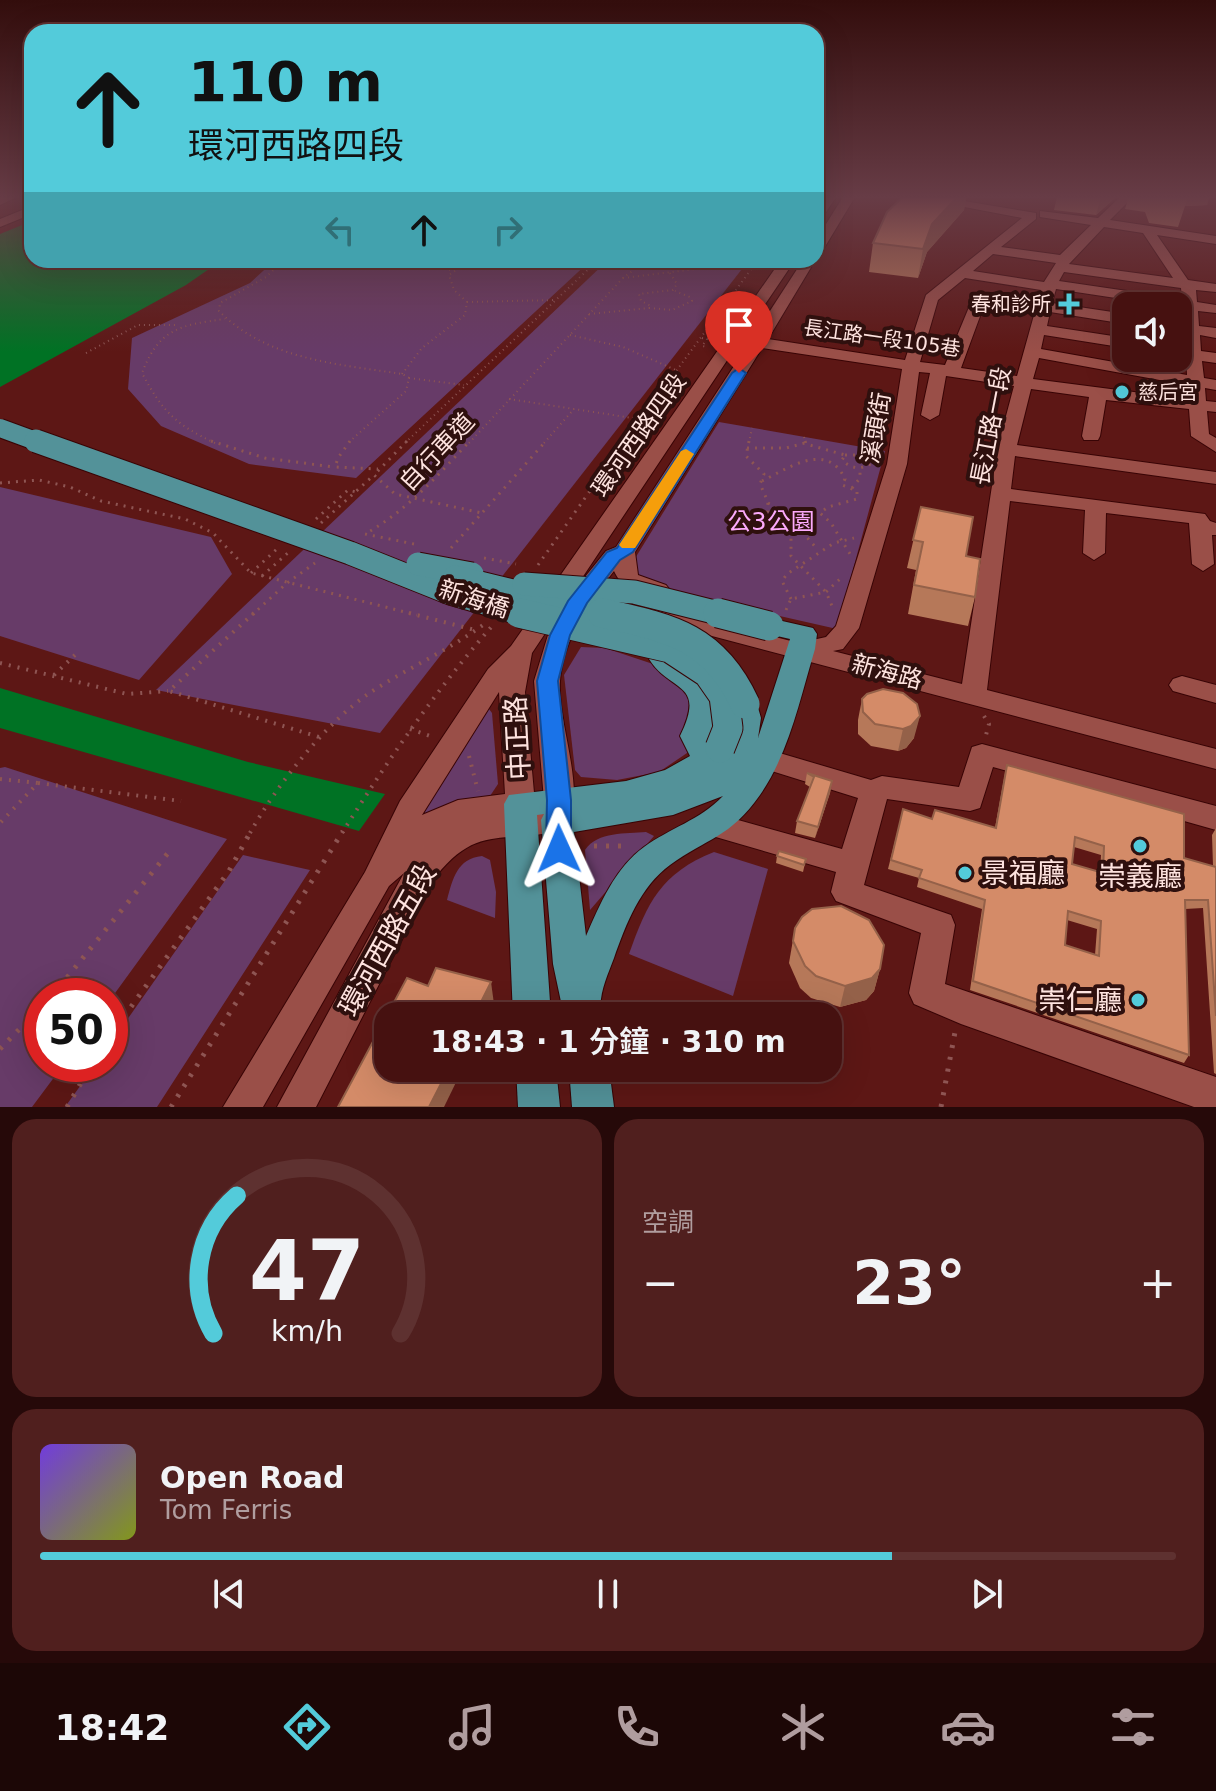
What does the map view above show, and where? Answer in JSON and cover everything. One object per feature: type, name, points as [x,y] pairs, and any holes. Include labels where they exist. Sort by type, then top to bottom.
[{"type":"main road","name":"新海橋","points":[[0,418],[420,554],[506,592],[666,627],[683,634],[723,663],[745,704],[748,726],[742,743],[723,771],[709,766],[728,728],[724,696],[708,673],[670,648],[549,622],[450,593],[350,553],[0,428]]},
{"type":"main road","points":[[420,554],[506,582],[634,592],[775,621],[803,642],[766,759],[750,786],[713,825],[655,857],[630,885],[600,946],[584,1002]]},
{"type":"main road","points":[[560,635],[635,649],[664,660],[687,676],[701,695],[705,712],[695,736],[709,766],[742,779],[766,759]]},
{"type":"main road","points":[[520,814],[558,810],[592,818],[673,803],[709,766]]},
{"type":"main road","name":"中正路","points":[[558,810],[571,964],[580,1002]]},
{"type":"main road","name":"中正路","points":[[520,814],[531,1002]]},
{"type":"main road","points":[[537,1082],[539,1107]]},
{"type":"main road","points":[[590,1082],[593,1107]]},
{"type":"street","name":"長江路一段","points":[[973,695],[1007,449],[1047,293],[1062,263],[1075,249]]},
{"type":"street","points":[[1161,249],[1186,284],[1187,292]]},
{"type":"street","points":[[991,250],[1216,288]]},
{"type":"street","name":"溪頭街","points":[[803,642],[834,643],[847,628],[897,464],[911,366],[931,298],[991,250]]},
{"type":"street","name":"環河西路四段","points":[[567,599],[750,312],[782,268]]},
{"type":"street","name":"環河西路四段","points":[[567,599],[614,556],[624,552],[805,268]]},
{"type":"street","points":[[961,273],[1047,293],[1112,314]]},
{"type":"street","points":[[1047,293],[1112,298]]},
{"type":"street","points":[[930,415],[946,369],[979,300]]},
{"type":"street","points":[[1192,305],[1216,309]]},
{"type":"street","points":[[1037,329],[1112,341]]},
{"type":"street","points":[[1192,329],[1216,333]]},
{"type":"street","name":"長江路一段105巷","points":[[735,339],[1098,393],[1216,407]]},
{"type":"street","points":[[1031,352],[1216,385]]},
{"type":"street","points":[[1192,354],[1216,358]]},
{"type":"street","points":[[1192,372],[1200,436],[1216,446]]},
{"type":"street","points":[[1091,436],[1098,393]]},
{"type":"street","points":[[1007,449],[1216,478]]},
{"type":"street","points":[[1115,486],[1119,509]]},
{"type":"street","points":[[1002,494],[1205,524]]},
{"type":"street","points":[[1191,496],[1205,524],[1203,564]]},
{"type":"street","points":[[1094,553],[1096,506]]},
{"type":"street","points":[[624,552],[626,578],[639,586],[790,623],[803,642]]},
{"type":"street","points":[[376,881],[410,809],[497,675],[567,599]]},
{"type":"street","name":"中正路","points":[[558,810],[547,681],[567,599]]},
{"type":"street","name":"新海路","points":[[567,599],[803,642],[973,695],[1216,759]]},
{"type":"street","name":"中正路","points":[[520,652],[512,692],[520,814]]},
{"type":"street","points":[[1182,685],[1216,694]]},
{"type":"street","points":[[1216,818],[982,754],[970,800],[882,787],[874,792],[847,892],[939,925],[926,993],[961,1008],[1216,1096]]},
{"type":"street","points":[[766,759],[874,792]]},
{"type":"street","points":[[376,881],[404,855],[425,828],[450,814],[482,807],[520,814]]},
{"type":"street","name":"環河西路五段","points":[[296,1107],[420,874],[441,849],[460,836],[520,814]]},
{"type":"street","points":[[713,825],[759,841],[780,842],[853,865]]},
{"type":"street","name":"環河西路五段","points":[[242,1107],[376,881]]},
{"type":"path","points":[[276,268],[266,277],[220,303],[219,311],[225,319],[256,341],[278,349],[409,378],[464,385]]},
{"type":"path","points":[[434,268],[451,271],[456,268]]},
{"type":"path","points":[[482,513],[395,494],[374,475],[464,385],[589,268]]},
{"type":"path","name":"自行車道","points":[[354,541],[395,517],[415,500],[623,278],[636,268]]},
{"type":"path","points":[[623,278],[695,268]]},
{"type":"path","points":[[535,568],[752,268]]},
{"type":"path","points":[[451,271],[449,282],[467,302],[555,300]]},
{"type":"path","points":[[670,273],[677,284],[673,290]]},
{"type":"path","points":[[589,314],[649,308],[669,311],[689,305],[692,301],[690,297],[673,290],[639,294],[641,301],[651,306],[649,308]]},
{"type":"path","points":[[402,374],[406,364],[425,344],[465,315],[467,302]]},
{"type":"path","points":[[86,353],[138,325],[182,325],[225,319]]},
{"type":"path","points":[[182,325],[161,335],[149,350],[142,373],[160,407],[188,429],[264,459],[378,469]]},
{"type":"path","points":[[569,335],[623,347],[676,370]]},
{"type":"path","points":[[700,338],[707,339],[702,346],[708,347]]},
{"type":"path","points":[[335,467],[344,447],[406,391],[409,378]]},
{"type":"path","points":[[509,399],[640,419]]},
{"type":"path","points":[[463,554],[448,551],[574,409]]},
{"type":"path","points":[[752,428],[746,456],[764,474],[760,484],[768,503],[790,517],[819,551]]},
{"type":"path","points":[[804,437],[805,443]]},
{"type":"path","points":[[747,448],[778,446],[793,449],[805,443],[845,455],[860,454],[870,458],[871,465],[860,468],[844,463],[845,455]]},
{"type":"path","points":[[762,481],[793,464],[816,457],[827,460],[842,472],[845,479],[842,485],[858,494],[852,503],[830,505],[820,513],[841,539],[851,560]]},
{"type":"path","points":[[852,488],[860,478],[860,468]]},
{"type":"path","points":[[0,483],[39,480],[70,487],[101,501],[185,519],[213,533],[251,573],[475,630]]},
{"type":"path","points":[[312,522],[348,490],[356,492]]},
{"type":"path","points":[[768,503],[765,512],[770,523],[791,535]]},
{"type":"path","points":[[797,526],[791,535],[789,553],[826,592],[836,615]]},
{"type":"path","points":[[365,534],[420,554]]},
{"type":"path","points":[[791,599],[782,581],[786,573],[841,539],[861,538]]},
{"type":"path","points":[[251,573],[287,540]]},
{"type":"path","points":[[477,557],[521,565]]},
{"type":"path","points":[[169,691],[287,583],[320,560]]},
{"type":"path","points":[[775,621],[791,599],[826,592],[847,572]]},
{"type":"path","points":[[171,1107],[374,782],[452,672],[501,616]]},
{"type":"path","points":[[128,1011],[229,871],[256,822],[319,737],[370,693],[450,649],[487,622]]},
{"type":"path","points":[[54,675],[76,654]]},
{"type":"path","points":[[0,663],[127,694],[169,691],[319,737]]},
{"type":"path","points":[[973,695],[989,724],[982,754]]},
{"type":"path","points":[[410,729],[433,737]]},
{"type":"path","points":[[467,749],[479,797]]},
{"type":"path","points":[[0,779],[181,801]]},
{"type":"path","points":[[0,823],[38,783]]},
{"type":"path","points":[[594,846],[636,848]]},
{"type":"path","points":[[67,978],[168,853]]},
{"type":"path","points":[[941,1107],[946,1069],[961,1008]]},
{"type":"path","points":[[0,1049],[24,1024]]},
{"type":"path","points":[[67,1107],[82,1082]]},
{"type":"green space","points":[[266,268],[582,268],[356,478],[249,464],[161,426],[128,389],[132,338],[250,283]]},
{"type":"green space","points":[[600,268],[743,268],[380,733],[156,690]]},
{"type":"green space","name":"公3公園","points":[[719,422],[885,451],[837,629],[657,588],[635,575],[634,560]]},
{"type":"green space","points":[[0,487],[211,537],[232,574],[139,680],[0,636]]},
{"type":"green space","points":[[581,647],[605,648],[668,669],[701,706],[690,751],[659,772],[617,780],[581,777],[575,770],[564,675]]},
{"type":"green space","points":[[489,709],[492,713],[498,784],[488,799],[420,820],[422,811]]},
{"type":"green space","points":[[5,767],[227,839],[126,978],[24,978],[24,1082],[51,1082],[32,1107],[0,1107],[0,768]]},
{"type":"green space","points":[[646,832],[654,836],[590,910],[585,850],[605,836]]},
{"type":"green space","points":[[714,852],[768,869],[733,996],[629,954],[642,920],[658,892],[681,870]]},
{"type":"green space","points":[[243,855],[310,870],[157,1107],[65,1107],[83,1082],[128,1082],[128,1018]]},
{"type":"green space","points":[[482,856],[490,860],[496,892],[495,918],[447,900],[457,871],[467,861]]},
{"type":"shaded area","points":[[0,249],[24,249],[24,268],[210,268],[186,285],[0,387]]},
{"type":"shaded area","points":[[0,688],[248,762],[385,794],[359,831],[0,728]]},
{"type":"building","points":[[921,507],[973,517],[966,556],[980,559],[975,597],[914,585],[923,542],[913,540]]},
{"type":"building","points":[[883,689],[903,693],[917,704],[920,716],[911,726],[903,729],[875,724],[863,712],[862,699]]},
{"type":"building","points":[[1007,765],[1184,814],[1184,858],[1216,867],[1216,1016],[1208,900],[1185,900],[1189,1055],[973,981],[985,900],[919,878],[922,870],[891,860],[903,809],[932,819],[935,810],[996,828]],"holes":[[[1075,837],[1104,846],[1103,873],[1072,864]],[[1068,911],[1101,921],[1099,956],[1065,945]]]},
{"type":"building","points":[[807,773],[832,781],[818,827],[797,821],[814,777]]},
{"type":"building","points":[[779,851],[806,859],[804,865],[777,856]]},
{"type":"building","points":[[841,906],[869,920],[884,945],[880,969],[872,978],[845,986],[816,976],[805,966],[793,941],[795,928],[812,909]]},
{"type":"building","points":[[436,968],[491,982],[481,1002],[394,1002],[407,978],[428,986]]},
{"type":"building","points":[[374,1040],[374,1082],[442,1082],[429,1107],[338,1107]]},
{"type":"slow traffic","points":[[628,545],[686,454]]},
{"type":"place","name":"春和診所","points":[[1069,304]]},
{"type":"place","name":"慈后宮","points":[[1122,392]]},
{"type":"place","name":"崇義廳","points":[[1140,846]]},
{"type":"place","name":"景福廳","points":[[965,873]]},
{"type":"place","name":"崇仁廳","points":[[1138,1000]]},
{"type":"route","points":[[559,849],[559,800],[547,681],[560,635],[578,601],[614,556],[624,552],[739,373]]}]
